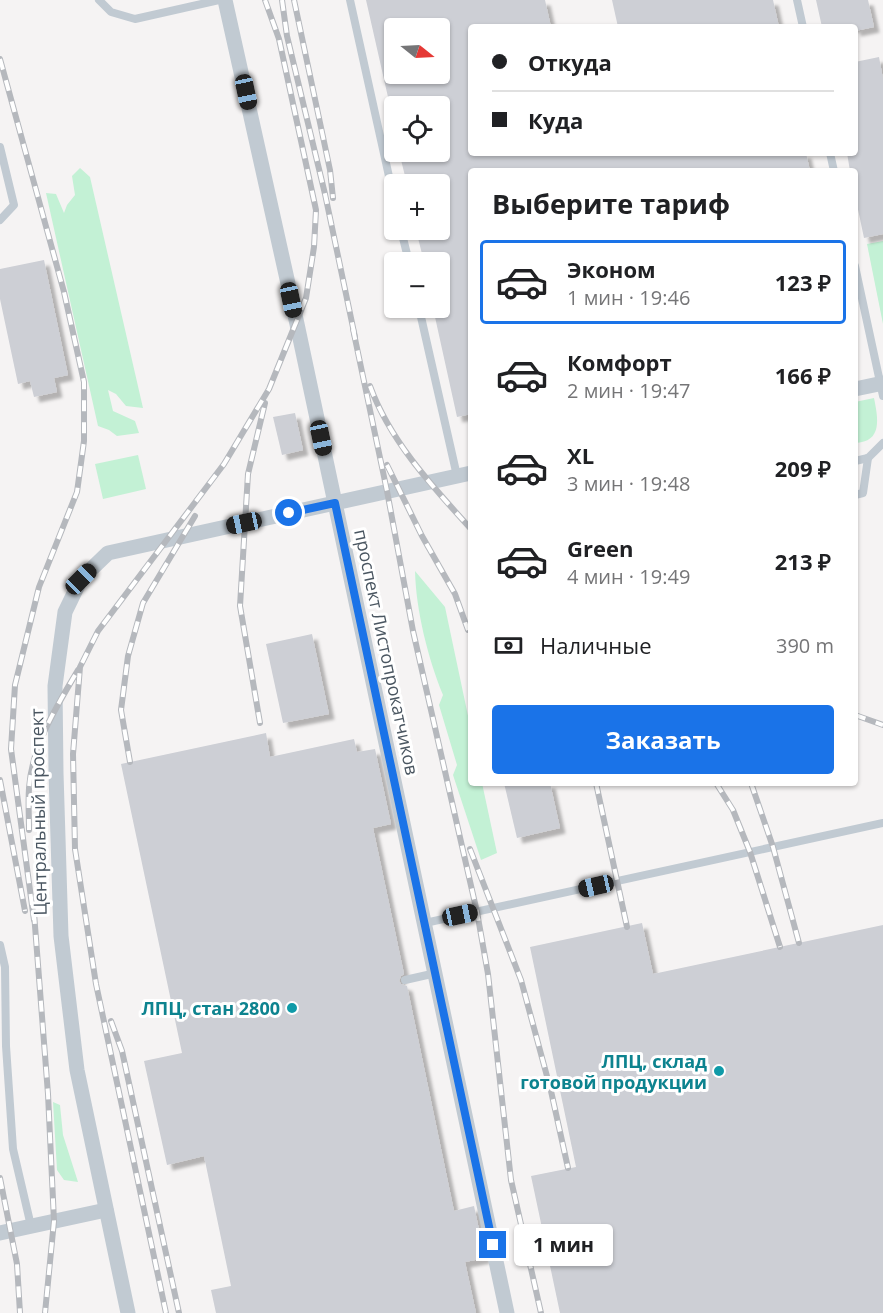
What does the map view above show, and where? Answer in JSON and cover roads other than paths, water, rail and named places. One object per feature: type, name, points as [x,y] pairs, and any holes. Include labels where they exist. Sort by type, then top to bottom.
[{"type":"street","name":"проспект Листопрокатчиков","points":[[225,0],[436,973],[507,1313]]},
{"type":"street","points":[[858,389],[882,387]]},
{"type":"street","name":"Центральный проспект","points":[[128,1313],[77,1070],[61,936],[55,686],[65,612],[81,579],[108,552],[464,475]]},
{"type":"street","points":[[0,1233],[106,1210]]},
{"type":"lane","points":[[99,0],[111,12],[135,19],[219,0]]},
{"type":"lane","points":[[350,0],[388,174]]},
{"type":"lane","points":[[797,0],[802,24]]},
{"type":"lane","points":[[0,147],[14,205],[0,220]]},
{"type":"lane","points":[[858,279],[882,387]]},
{"type":"lane","points":[[421,318],[464,475]]},
{"type":"lane","points":[[858,460],[868,458],[883,443]]},
{"type":"lane","points":[[858,494],[863,493],[868,458]]},
{"type":"lane","points":[[425,923],[883,823]]},
{"type":"lane","points":[[0,945],[4,967],[6,1046],[13,1149],[31,1226]]},
{"type":"lane","points":[[405,980],[436,973]]},
{"type":"railway","points":[[166,1313],[96,984],[75,849],[73,754],[80,667],[98,631],[224,464],[269,389],[306,298],[314,247],[316,210],[279,39],[265,0]]},
{"type":"railway","points":[[282,0],[287,36],[325,194],[355,337]]},
{"type":"railway","points":[[294,0],[330,170],[333,198]]},
{"type":"railway","points":[[0,59],[64,292],[84,382],[84,441],[77,492],[39,587],[15,685],[11,749],[34,920]]},
{"type":"railway","points":[[353,329],[413,631],[477,912],[488,974],[511,1180],[541,1313]]},
{"type":"railway","points":[[370,386],[378,406],[400,444],[468,526]]},
{"type":"railway","points":[[260,723],[240,606],[248,474],[265,403]]},
{"type":"railway","points":[[387,465],[422,536],[455,594],[468,630]]},
{"type":"railway","points":[[130,762],[121,710],[128,656],[143,603],[195,516]]},
{"type":"railway","points":[[29,830],[29,788],[35,756],[47,726],[78,670]]},
{"type":"railway","points":[[858,716],[883,725]]},
{"type":"railway","points":[[0,780],[25,911]]},
{"type":"railway","points":[[597,786],[627,927]]},
{"type":"railway","points":[[718,786],[733,810],[750,852],[780,947]]},
{"type":"railway","points":[[752,786],[773,847],[799,943]]},
{"type":"railway","points":[[470,849],[521,980],[551,1091],[568,1168]]},
{"type":"railway","points":[[34,913],[48,1094],[54,1221],[45,1313]]},
{"type":"railway","points":[[111,1021],[122,1051],[179,1313]]},
{"type":"railway","points":[[0,1178],[17,1264],[20,1313]]},
{"type":"place","name":"ЛПЦ, стан 2800","points":[[292,1008]]},
{"type":"place","name":"ЛПЦ, склад готовой продукции","points":[[719,1071]]}]
